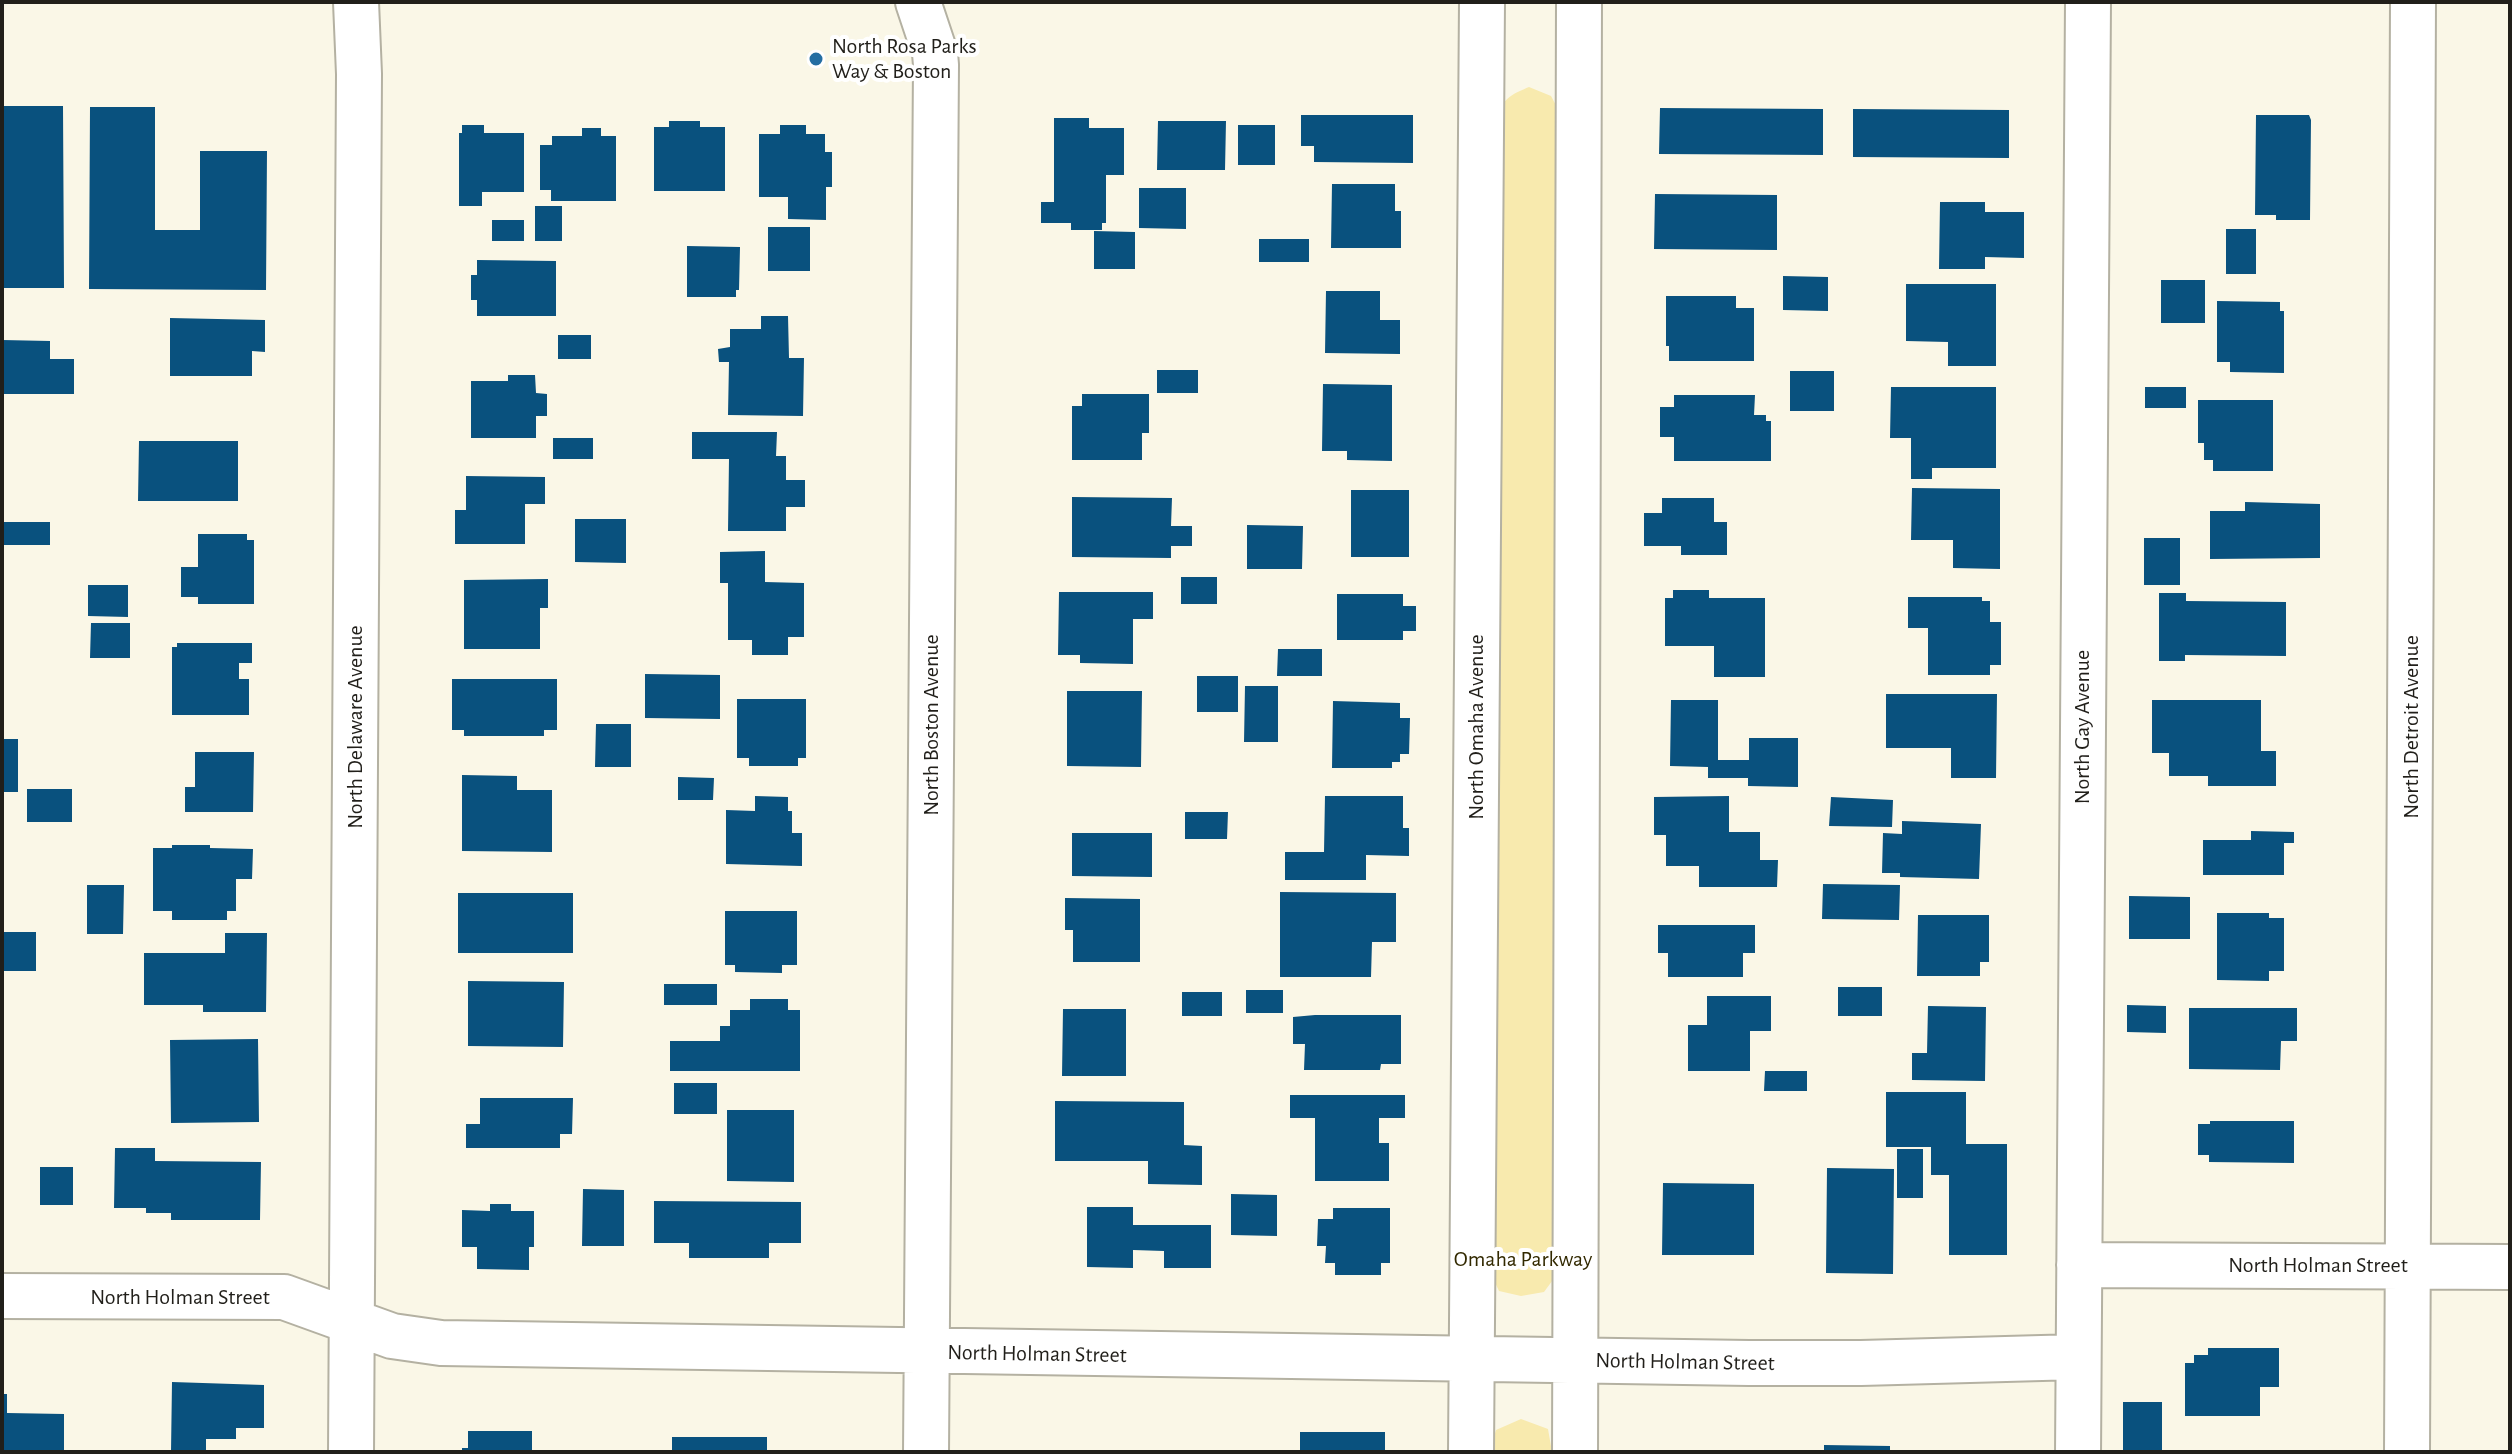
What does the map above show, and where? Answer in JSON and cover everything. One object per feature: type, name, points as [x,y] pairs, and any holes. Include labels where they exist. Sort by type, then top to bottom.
[{"type":"street","name":"North Delaware Avenue","points":[[351,1452],[359,90],[356,2]]},
{"type":"street","name":"North Boston Avenue","points":[[918,2],[936,65],[926,1452]]},
{"type":"street","name":"North Omaha Avenue","points":[[1471,1452],[1482,2]]},
{"type":"street","points":[[1575,1452],[1579,2]]},
{"type":"street","name":"North Gay Avenue","points":[[2078,1452],[2088,2]]},
{"type":"street","name":"North Detroit Avenue","points":[[2407,1452],[2413,2]]},
{"type":"street","name":"North Holman Street","points":[[2079,1265],[2510,1267]]},
{"type":"street","name":"North Holman Street","points":[[2,1296],[284,1297],[392,1336],[441,1343],[1861,1363],[2078,1357]]},
{"type":"green space","name":"Omaha Parkway","points":[[1529,87],[1551,96],[1559,111],[1558,1273],[1544,1292],[1521,1296],[1499,1291],[1489,1270],[1499,111],[1508,98]]},
{"type":"green space","points":[[1521,1419],[1548,1429],[1552,1452],[1489,1452],[1496,1430]]},
{"type":"building","points":[[2,106],[63,106],[64,288],[2,288]]},
{"type":"building","points":[[90,107],[155,107],[155,230],[200,230],[200,151],[267,151],[266,290],[89,289]]},
{"type":"building","points":[[1660,108],[1823,109],[1823,155],[1659,154]]},
{"type":"building","points":[[1853,109],[2009,110],[2009,158],[1853,157]]},
{"type":"building","points":[[1301,115],[1413,115],[1413,163],[1314,162],[1314,146],[1301,146]]},
{"type":"building","points":[[2256,115],[2309,115],[2310,220],[2276,220],[2276,215],[2255,215]]},
{"type":"building","points":[[1054,118],[1089,118],[1089,128],[1124,128],[1124,175],[1106,175],[1106,223],[1102,223],[1102,230],[1071,230],[1071,223],[1041,223],[1041,202],[1054,202]]},
{"type":"building","points":[[669,121],[700,121],[700,127],[725,127],[725,191],[654,191],[654,127],[669,127]]},
{"type":"building","points":[[1158,121],[1226,121],[1225,170],[1157,170]]},
{"type":"building","points":[[462,125],[484,125],[484,133],[524,133],[524,192],[482,192],[482,206],[459,206],[459,133],[462,133]]},
{"type":"building","points":[[780,125],[806,125],[806,134],[825,134],[825,152],[832,152],[832,187],[826,187],[826,220],[788,219],[788,197],[759,197],[759,134],[780,134]]},
{"type":"building","points":[[1238,125],[1275,125],[1275,165],[1238,165]]},
{"type":"building","points":[[582,128],[601,128],[601,136],[616,136],[616,201],[551,201],[551,190],[540,190],[540,145],[552,145],[552,136],[582,136]]},
{"type":"building","points":[[1332,184],[1395,184],[1395,211],[1401,211],[1401,248],[1331,248]]},
{"type":"building","points":[[1139,188],[1186,188],[1186,229],[1139,228]]},
{"type":"building","points":[[1655,194],[1777,195],[1777,250],[1654,249]]},
{"type":"building","points":[[1940,202],[1985,202],[1985,212],[2024,212],[2024,258],[1985,257],[1985,269],[1939,269]]},
{"type":"building","points":[[535,206],[562,206],[562,241],[535,241]]},
{"type":"building","points":[[492,220],[524,220],[524,241],[492,241]]},
{"type":"building","points":[[768,227],[810,227],[810,271],[768,271]]},
{"type":"building","points":[[2226,229],[2256,229],[2256,274],[2226,274]]},
{"type":"building","points":[[1094,231],[1135,232],[1135,269],[1094,269]]},
{"type":"building","points":[[1259,239],[1309,239],[1309,262],[1259,262]]},
{"type":"building","points":[[687,246],[740,247],[739,290],[736,290],[736,297],[687,297]]},
{"type":"building","points":[[477,260],[556,261],[556,316],[477,316],[477,300],[471,300],[471,275],[477,275]]},
{"type":"building","points":[[1783,276],[1828,277],[1828,311],[1783,310]]},
{"type":"building","points":[[2161,280],[2205,280],[2205,323],[2161,323]]},
{"type":"building","points":[[1906,284],[1996,284],[1996,366],[1948,366],[1948,342],[1906,341]]},
{"type":"building","points":[[1326,291],[1380,291],[1380,320],[1400,320],[1400,354],[1325,353]]},
{"type":"building","points":[[1666,296],[1736,296],[1736,308],[1754,308],[1754,361],[1669,361]]},
{"type":"building","points":[[2217,301],[2280,302],[2280,311],[2284,311],[2284,373],[2230,372],[2230,362],[2217,362]]},
{"type":"building","points":[[761,316],[788,316],[789,358],[804,358],[803,416],[728,415],[729,362],[719,362],[718,349],[730,347],[730,329],[761,329]]},
{"type":"building","points":[[170,318],[265,320],[265,352],[252,351],[252,376],[170,376]]},
{"type":"building","points":[[558,335],[591,335],[591,359],[558,359]]},
{"type":"building","points":[[2,340],[50,341],[50,359],[74,359],[74,394],[2,394]]},
{"type":"building","points":[[1157,370],[1198,370],[1198,393],[1157,393]]},
{"type":"building","points":[[1790,371],[1834,371],[1834,411],[1790,411]]},
{"type":"building","points":[[508,375],[535,375],[536,393],[547,394],[547,416],[536,416],[536,438],[471,438],[471,381],[508,381]]},
{"type":"building","points":[[1323,384],[1392,385],[1392,461],[1347,460],[1347,451],[1322,451]]},
{"type":"building","points":[[1891,387],[1996,387],[1996,468],[1932,468],[1932,479],[1911,479],[1911,438],[1890,438]]},
{"type":"building","points":[[2145,387],[2186,387],[2186,408],[2145,408]]},
{"type":"building","points":[[1082,394],[1149,394],[1149,433],[1142,433],[1142,460],[1072,460],[1072,406],[1082,406]]},
{"type":"building","points":[[1674,395],[1755,395],[1754,415],[1766,415],[1766,421],[1771,421],[1771,461],[1674,461],[1674,437],[1660,437],[1660,407],[1674,407]]},
{"type":"building","points":[[2198,400],[2273,400],[2273,471],[2213,471],[2213,460],[2204,460],[2204,443],[2198,443]]},
{"type":"building","points":[[692,432],[777,432],[776,456],[786,456],[786,480],[805,480],[805,507],[786,507],[786,531],[728,531],[729,459],[692,459]]},
{"type":"building","points":[[553,438],[593,438],[593,459],[553,459]]},
{"type":"building","points":[[139,441],[238,441],[238,501],[138,501]]},
{"type":"building","points":[[466,476],[545,477],[545,504],[525,504],[525,544],[455,544],[455,510],[466,510]]},
{"type":"building","points":[[1912,488],[2000,489],[2000,569],[1953,568],[1953,540],[1911,540]]},
{"type":"building","points":[[1351,490],[1409,490],[1409,557],[1351,557]]},
{"type":"building","points":[[1072,497],[1172,498],[1171,526],[1192,526],[1192,546],[1171,546],[1171,558],[1072,557]]},
{"type":"building","points":[[1662,498],[1714,498],[1714,522],[1727,522],[1727,555],[1681,555],[1681,546],[1644,546],[1644,513],[1662,513]]},
{"type":"building","points":[[2245,502],[2320,504],[2320,558],[2210,559],[2210,511],[2245,511]]},
{"type":"building","points":[[575,519],[626,519],[626,563],[575,562]]},
{"type":"building","points":[[2,522],[50,522],[50,545],[2,545]]},
{"type":"building","points":[[1247,525],[1303,526],[1302,569],[1247,569]]},
{"type":"building","points":[[198,534],[247,534],[247,540],[254,540],[254,604],[198,604],[198,597],[181,597],[181,567],[198,567]]},
{"type":"building","points":[[2144,538],[2180,538],[2180,585],[2144,585]]},
{"type":"building","points":[[765,551],[765,582],[804,583],[804,637],[788,637],[788,655],[752,655],[752,640],[728,640],[728,583],[720,583],[720,552]]},
{"type":"building","points":[[1181,577],[1217,577],[1217,604],[1181,604]]},
{"type":"building","points":[[548,579],[548,608],[540,608],[540,649],[464,649],[464,580]]},
{"type":"building","points":[[88,585],[128,585],[128,617],[88,616]]},
{"type":"building","points":[[1673,590],[1709,590],[1709,598],[1765,598],[1765,677],[1714,677],[1714,646],[1665,646],[1665,598],[1673,598]]},
{"type":"building","points":[[1059,592],[1153,592],[1153,619],[1133,619],[1133,664],[1080,663],[1080,655],[1058,655]]},
{"type":"building","points":[[2159,593],[2186,593],[2186,601],[2286,602],[2286,656],[2185,655],[2185,661],[2159,661]]},
{"type":"building","points":[[1337,594],[1403,594],[1403,606],[1416,606],[1416,631],[1403,631],[1403,640],[1337,640]]},
{"type":"building","points":[[1908,597],[1982,597],[1982,601],[1990,601],[1990,622],[2001,622],[2001,665],[1990,665],[1990,675],[1928,675],[1928,628],[1908,628]]},
{"type":"building","points":[[91,623],[130,623],[130,658],[90,658]]},
{"type":"building","points":[[177,643],[252,643],[252,663],[239,663],[239,679],[249,679],[249,715],[172,715],[172,647],[177,647]]},
{"type":"building","points":[[1278,649],[1322,649],[1322,676],[1277,676]]},
{"type":"building","points":[[645,674],[720,675],[720,719],[645,718]]},
{"type":"building","points":[[1197,676],[1238,676],[1238,712],[1197,712]]},
{"type":"building","points":[[452,679],[557,679],[557,730],[544,730],[544,736],[464,736],[464,730],[452,730]]},
{"type":"building","points":[[1245,686],[1278,686],[1278,742],[1244,742]]},
{"type":"building","points":[[1067,691],[1142,691],[1141,767],[1067,766]]},
{"type":"building","points":[[1886,694],[1997,694],[1996,778],[1951,778],[1951,748],[1886,748]]},
{"type":"building","points":[[737,699],[806,699],[806,758],[798,758],[798,766],[749,766],[749,758],[737,758]]},
{"type":"building","points":[[1671,700],[1718,700],[1718,760],[1749,760],[1749,738],[1798,738],[1798,787],[1748,786],[1748,778],[1708,778],[1708,767],[1670,766]]},
{"type":"building","points":[[2152,700],[2261,700],[2261,751],[2276,751],[2276,786],[2208,786],[2208,776],[2169,776],[2169,753],[2152,753]]},
{"type":"building","points":[[1333,701],[1400,703],[1400,718],[1410,718],[1409,754],[1400,754],[1400,762],[1392,762],[1392,768],[1332,768]]},
{"type":"building","points":[[596,724],[631,724],[631,767],[595,767]]},
{"type":"building","points":[[2,739],[18,739],[18,792],[2,792]]},
{"type":"building","points":[[195,752],[254,752],[253,812],[185,812],[185,787],[195,787]]},
{"type":"building","points":[[462,775],[517,776],[517,790],[552,790],[552,852],[462,851]]},
{"type":"building","points":[[678,777],[714,778],[713,800],[678,800]]},
{"type":"building","points":[[27,789],[72,789],[72,822],[27,822]]},
{"type":"building","points":[[755,796],[788,797],[788,811],[792,811],[792,833],[802,833],[802,866],[726,864],[726,810],[755,811]]},
{"type":"building","points":[[1325,796],[1403,796],[1403,828],[1409,828],[1409,856],[1366,855],[1366,880],[1285,880],[1285,852],[1324,852]]},
{"type":"building","points":[[1729,796],[1729,832],[1760,832],[1760,860],[1778,860],[1777,887],[1699,887],[1699,866],[1666,866],[1666,835],[1654,835],[1654,797]]},
{"type":"building","points":[[1831,797],[1893,800],[1892,827],[1829,826]]},
{"type":"building","points":[[1185,812],[1228,812],[1227,839],[1185,839]]},
{"type":"building","points":[[1902,821],[1981,824],[1979,879],[1900,877],[1900,873],[1882,873],[1883,833],[1902,834]]},
{"type":"building","points":[[2251,831],[2294,832],[2294,843],[2284,843],[2284,875],[2203,875],[2203,840],[2251,840]]},
{"type":"building","points":[[1072,833],[1152,833],[1152,877],[1072,876]]},
{"type":"building","points":[[172,845],[253,849],[252,879],[236,879],[236,911],[227,911],[227,920],[172,920],[172,911],[153,911],[153,848],[172,848]]},
{"type":"building","points":[[1823,884],[1900,885],[1899,920],[1822,919]]},
{"type":"building","points":[[87,885],[124,885],[123,934],[87,934]]},
{"type":"building","points":[[1280,892],[1396,893],[1396,942],[1372,942],[1371,977],[1280,977]]},
{"type":"building","points":[[458,893],[573,893],[573,953],[458,953]]},
{"type":"building","points":[[2129,896],[2190,897],[2190,939],[2129,939]]},
{"type":"building","points":[[1065,898],[1140,899],[1140,962],[1073,962],[1073,930],[1065,930]]},
{"type":"building","points":[[725,911],[797,911],[797,965],[782,965],[782,973],[735,972],[735,965],[725,965]]},
{"type":"building","points":[[2217,913],[2269,913],[2269,918],[2284,918],[2284,971],[2269,971],[2269,981],[2217,980]]},
{"type":"building","points":[[1918,915],[1989,915],[1989,962],[1980,962],[1980,976],[1917,976]]},
{"type":"building","points":[[1658,925],[1755,925],[1755,953],[1743,953],[1743,977],[1668,977],[1668,953],[1658,953]]},
{"type":"building","points":[[2,932],[36,932],[36,971],[2,971]]},
{"type":"building","points":[[225,933],[267,933],[266,1012],[203,1012],[203,1005],[144,1005],[144,953],[225,953]]},
{"type":"building","points":[[468,981],[564,982],[563,1047],[468,1046]]},
{"type":"building","points":[[664,984],[717,984],[717,1005],[664,1005]]},
{"type":"building","points":[[1838,987],[1882,987],[1882,1016],[1838,1016]]},
{"type":"building","points":[[1246,990],[1283,990],[1283,1013],[1246,1013]]},
{"type":"building","points":[[1182,992],[1222,992],[1222,1016],[1182,1016]]},
{"type":"building","points":[[1707,996],[1771,996],[1771,1031],[1750,1031],[1750,1071],[1688,1071],[1688,1025],[1707,1025]]},
{"type":"building","points":[[750,999],[788,999],[788,1010],[800,1010],[800,1071],[670,1071],[670,1041],[720,1041],[720,1026],[730,1026],[730,1010],[750,1010]]},
{"type":"building","points":[[2127,1005],[2166,1006],[2166,1033],[2127,1032]]},
{"type":"building","points":[[1928,1006],[1986,1007],[1985,1081],[1912,1080],[1912,1053],[1927,1053]]},
{"type":"building","points":[[2189,1008],[2297,1008],[2297,1041],[2281,1041],[2280,1070],[2189,1069]]},
{"type":"building","points":[[1063,1009],[1126,1009],[1126,1076],[1062,1076]]},
{"type":"building","points":[[1401,1015],[1401,1064],[1381,1064],[1380,1070],[1304,1070],[1305,1044],[1293,1044],[1293,1017]]},
{"type":"building","points":[[258,1039],[259,1122],[171,1123],[170,1040]]},
{"type":"building","points":[[1765,1071],[1807,1071],[1807,1091],[1764,1091]]},
{"type":"building","points":[[674,1083],[717,1083],[717,1114],[674,1114]]},
{"type":"building","points":[[1886,1092],[1966,1092],[1966,1144],[2007,1144],[2007,1255],[1949,1255],[1949,1175],[1931,1175],[1931,1147],[1886,1147]]},
{"type":"building","points":[[1290,1095],[1405,1095],[1405,1118],[1379,1118],[1379,1143],[1389,1143],[1389,1181],[1315,1181],[1315,1118],[1290,1118]]},
{"type":"building","points":[[480,1098],[573,1098],[572,1134],[560,1134],[560,1148],[466,1148],[466,1124],[480,1124]]},
{"type":"building","points":[[1055,1101],[1184,1102],[1184,1145],[1202,1146],[1202,1185],[1148,1184],[1148,1161],[1055,1161]]},
{"type":"building","points":[[727,1110],[794,1110],[794,1182],[727,1181]]},
{"type":"building","points":[[2210,1121],[2294,1121],[2294,1163],[2209,1162],[2209,1155],[2198,1155],[2198,1124],[2210,1124]]},
{"type":"building","points":[[115,1148],[155,1148],[155,1161],[261,1162],[260,1220],[171,1220],[171,1213],[146,1213],[146,1208],[114,1208]]},
{"type":"building","points":[[1897,1149],[1923,1149],[1923,1198],[1897,1198]]},
{"type":"building","points":[[40,1167],[73,1167],[73,1205],[40,1205]]},
{"type":"building","points":[[1827,1168],[1894,1169],[1893,1274],[1826,1273]]},
{"type":"building","points":[[1663,1183],[1754,1184],[1754,1255],[1662,1255]]},
{"type":"building","points":[[583,1189],[624,1190],[624,1246],[582,1246]]},
{"type":"building","points":[[1231,1194],[1277,1195],[1277,1236],[1231,1235]]},
{"type":"building","points":[[654,1201],[801,1202],[801,1243],[769,1243],[769,1258],[689,1258],[689,1243],[654,1243]]},
{"type":"building","points":[[490,1204],[511,1204],[511,1211],[534,1211],[534,1247],[529,1247],[529,1270],[477,1269],[477,1247],[462,1247],[462,1210],[490,1211]]},
{"type":"building","points":[[1087,1207],[1133,1207],[1133,1225],[1211,1225],[1211,1268],[1164,1268],[1164,1251],[1133,1250],[1133,1268],[1087,1267]]},
{"type":"building","points":[[1333,1208],[1390,1208],[1390,1263],[1381,1263],[1381,1275],[1335,1275],[1335,1263],[1325,1263],[1326,1246],[1317,1246],[1318,1219],[1333,1219]]},
{"type":"building","points":[[2208,1348],[2279,1348],[2279,1387],[2260,1387],[2260,1416],[2185,1416],[2185,1363],[2194,1363],[2194,1355],[2208,1355]]},
{"type":"building","points":[[172,1382],[264,1385],[264,1428],[236,1428],[236,1439],[206,1439],[206,1452],[171,1452]]},
{"type":"building","points":[[2,1394],[7,1394],[7,1413],[64,1414],[64,1452],[2,1452]]},
{"type":"building","points":[[2123,1402],[2162,1402],[2162,1452],[2123,1452]]},
{"type":"building","points":[[468,1431],[532,1431],[532,1452],[462,1452],[462,1448],[468,1448]]},
{"type":"building","points":[[1300,1432],[1385,1432],[1385,1452],[1300,1452]]},
{"type":"building","points":[[672,1437],[767,1437],[767,1452],[672,1452]]},
{"type":"building","points":[[1824,1445],[1890,1446],[1890,1452],[1824,1452]]},
{"type":"place","name":"North Rosa Parks Way & Boston","points":[[816,59]]}]
